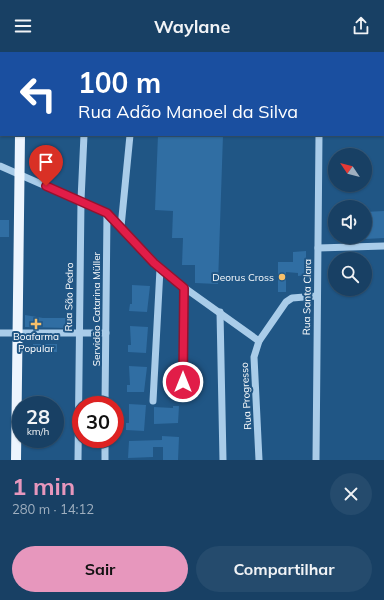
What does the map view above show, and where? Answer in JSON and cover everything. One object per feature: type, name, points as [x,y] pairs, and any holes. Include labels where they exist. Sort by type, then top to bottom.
[{"type":"main road","points":[[16,460],[20,136]]},
{"type":"street","name":"Rua São Pedro","points":[[78,460],[81,200],[84,136]]},
{"type":"street","points":[[121,227],[130,136]]},
{"type":"street","name":"Rua Santa Clara","points":[[316,460],[319,136]]},
{"type":"street","points":[[0,166],[81,200],[107,213],[160,268],[184,288],[259,341]]},
{"type":"street","name":"Servidão Catarina Müller","points":[[105,396],[107,213]]},
{"type":"street","points":[[318,248],[384,246]]},
{"type":"street","points":[[153,401],[160,268]]},
{"type":"street","points":[[183,382],[184,288]]},
{"type":"street","name":"Rua Progresso","points":[[259,460],[253,365],[259,341],[289,300],[317,296]]},
{"type":"street","points":[[220,312],[223,460]]},
{"type":"street","points":[[0,333],[106,333]]},
{"type":"street","points":[[105,448],[105,460]]},
{"type":"building","points":[[158,136],[223,136],[218,284],[195,283],[195,265],[182,265],[183,238],[172,238],[173,211],[155,210]]},
{"type":"building","points":[[384,211],[384,238],[372,239],[372,212]]},
{"type":"building","points":[[0,220],[9,220],[9,237],[0,237]]},
{"type":"building","points":[[306,251],[306,275],[298,276],[298,273],[286,272],[286,292],[278,292],[278,262],[293,262],[293,252]]},
{"type":"building","points":[[132,285],[150,286],[147,312],[129,311],[130,304],[132,304]]},
{"type":"building","points":[[25,315],[43,318],[68,318],[68,328],[25,327]]},
{"type":"building","points":[[130,326],[148,327],[146,353],[128,352],[128,345],[131,345]]},
{"type":"building","points":[[33,344],[57,344],[57,352],[33,352]]},
{"type":"building","points":[[129,366],[147,367],[144,392],[127,392],[127,385],[130,385]]},
{"type":"building","points":[[129,404],[146,405],[144,431],[126,430],[126,423],[129,423]]},
{"type":"building","points":[[173,406],[179,406],[178,423],[154,424],[154,407],[173,408]]},
{"type":"building","points":[[162,436],[179,437],[178,460],[163,460],[163,447],[153,447],[153,457],[128,458],[129,441],[162,440]]},
{"type":"place","name":"Deorus Cross","points":[[282,277]]},
{"type":"place","name":"Boafarma Popular","points":[[36,324]]},
{"type":"route","points":[[46,186],[81,200],[107,213],[154,263],[184,288],[183,382]]}]
